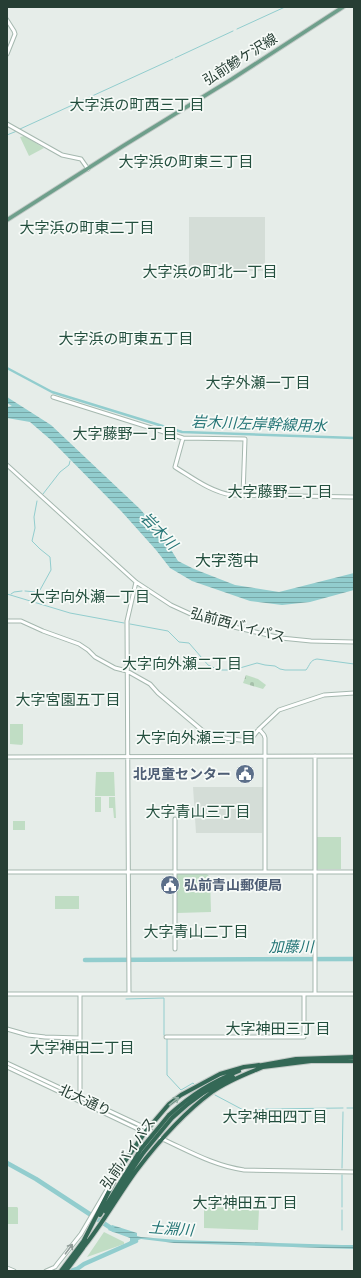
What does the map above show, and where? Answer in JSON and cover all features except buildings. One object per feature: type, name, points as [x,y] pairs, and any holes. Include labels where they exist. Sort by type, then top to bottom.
[{"type":"highway","name":"弘前バイパス","points":[[100,1215],[157,1128],[188,1099],[213,1082],[241,1070],[304,1058],[354,1057]]},
{"type":"highway","name":"弘前バイパス","points":[[259,1067],[311,1061],[354,1061]]},
{"type":"highway","points":[[66,1271],[82,1249],[100,1215],[123,1164],[159,1114],[181,1095],[220,1074],[244,1067],[259,1067]]},
{"type":"highway","points":[[61,1271],[100,1215],[162,1138],[187,1113],[212,1092],[259,1067]]},
{"type":"main road","name":"弘前鰺ケ沢線","points":[[7,220],[344,7]]},
{"type":"street","points":[[7,20],[15,34],[7,54]]},
{"type":"street","points":[[7,124],[62,155],[80,159],[88,169]]},
{"type":"street","points":[[53,396],[183,438],[245,439],[243,495]]},
{"type":"street","points":[[183,438],[175,467],[223,494],[354,497]]},
{"type":"street","name":"弘前西バイパス","points":[[7,465],[136,582],[160,599],[195,616],[234,627],[295,640],[354,642]]},
{"type":"street","points":[[129,994],[127,621],[136,582]]},
{"type":"street","points":[[7,621],[23,622],[78,644],[88,650],[95,657],[116,668],[127,671],[150,684],[158,693],[203,731],[224,738],[240,740],[252,738],[279,710],[324,695],[354,693]]},
{"type":"street","points":[[260,729],[265,738],[265,872]]},
{"type":"street","points":[[315,756],[315,994]]},
{"type":"street","points":[[7,757],[354,756]]},
{"type":"street","points":[[175,819],[175,949]]},
{"type":"street","points":[[7,872],[354,872]]},
{"type":"street","points":[[7,994],[354,994]]},
{"type":"street","points":[[80,994],[80,1102]]},
{"type":"street","points":[[166,1037],[304,1037],[304,994]]},
{"type":"street","points":[[7,1029],[28,1035],[80,1038]]},
{"type":"street","name":"北大通り","points":[[7,1063],[162,1138],[214,1162],[234,1169],[354,1172]]},
{"type":"street","points":[[7,1067],[80,1102],[147,1130]]},
{"type":"street","points":[[46,1271],[55,1267],[81,1234],[93,1226]]},
{"type":"street","points":[[7,1268],[14,1271]]},
{"type":"shaded area","points":[[189,217],[265,217],[265,271],[189,271]]},
{"type":"shaded area","points":[[193,787],[263,787],[262,833],[196,833]]},
{"type":"green space","points":[[24,136],[44,148],[29,156],[20,137]]},
{"type":"green space","points":[[246,675],[258,679],[266,685],[263,689],[243,683]]},
{"type":"green space","points":[[10,724],[23,724],[22,745],[10,744]]},
{"type":"green space","points":[[96,772],[114,772],[115,796],[95,796]]},
{"type":"green space","points":[[95,797],[101,797],[101,812],[95,812]]},
{"type":"green space","points":[[109,797],[115,797],[116,818],[114,818],[113,808],[109,808]]},
{"type":"green space","points":[[13,821],[25,821],[25,830],[13,830]]},
{"type":"green space","points":[[317,837],[341,837],[341,869],[317,869]]},
{"type":"green space","points":[[176,874],[207,874],[210,877],[211,912],[177,913]]},
{"type":"green space","points":[[55,896],[79,896],[79,909],[55,909]]},
{"type":"green space","points":[[7,1207],[18,1208],[18,1224],[7,1224]]},
{"type":"green space","points":[[204,1207],[257,1208],[259,1209],[258,1230],[204,1228]]},
{"type":"green space","points":[[104,1232],[124,1242],[124,1244],[87,1257]]},
{"type":"water","name":"岩木川","points":[[7,397],[51,425],[140,509],[160,532],[178,561],[235,585],[279,592],[354,573],[354,590],[310,602],[282,605],[250,601],[192,581],[170,568],[122,512],[51,440],[30,422],[7,418],[7,407],[12,406],[7,403]]},
{"type":"water","name":"土淵川","points":[[112,1225],[137,1233],[137,1236],[141,1237],[178,1240],[354,1245],[354,1249],[174,1243],[141,1239],[127,1244],[130,1241],[130,1238],[108,1230]]},
{"type":"waterway","points":[[237,29],[285,7]]},
{"type":"waterway","points":[[175,58],[233,31]]},
{"type":"waterway","points":[[20,129],[173,59]]},
{"type":"waterway","points":[[7,135],[17,131]]},
{"type":"waterway","name":"岩木川左岸幹線用水","points":[[7,368],[52,392],[182,432],[354,438]]},
{"type":"waterway","points":[[43,494],[60,472],[69,465],[70,461]]},
{"type":"waterway","points":[[25,591],[36,592],[40,590],[51,570],[50,557],[32,541],[35,528],[34,517],[37,501]]},
{"type":"waterway","points":[[11,594],[22,591]]},
{"type":"waterway","points":[[7,594],[70,613],[124,623]]},
{"type":"waterway","points":[[130,624],[168,631],[179,642],[189,643],[208,665],[219,670],[233,670],[257,663],[275,666],[285,670],[306,670],[311,662],[317,659],[354,664]]},
{"type":"waterway","name":"加藤川","points":[[85,960],[354,959]]},
{"type":"waterway","points":[[126,999],[164,998],[164,1035]]},
{"type":"waterway","points":[[167,1039],[167,1075],[181,1090],[193,1083],[194,1084]]},
{"type":"waterway","points":[[215,1095],[249,1113],[262,1109]]},
{"type":"waterway","points":[[266,1109],[343,1108]]},
{"type":"waterway","points":[[347,1108],[354,1108]]},
{"type":"waterway","points":[[342,1168],[343,1112]]},
{"type":"waterway","name":"土淵川","points":[[7,1163],[36,1179],[114,1230]]},
{"type":"waterway","points":[[342,1175],[342,1207]]},
{"type":"waterway","points":[[342,1210],[342,1230]]},
{"type":"waterway","points":[[71,1271],[136,1241]]},
{"type":"place","name":"北児童センター","points":[[245,774]]},
{"type":"place","name":"弘前青山郵便局","points":[[170,885]]},
{"type":"district","name":"大字浜の町西三丁目","points":[[137,105]]},
{"type":"district","name":"大字浜の町東三丁目","points":[[186,162]]},
{"type":"district","name":"大字浜の町東二丁目","points":[[87,228]]},
{"type":"district","name":"大字浜の町北一丁目","points":[[210,272]]},
{"type":"district","name":"大字浜の町東五丁目","points":[[126,339]]},
{"type":"district","name":"大字外瀬一丁目","points":[[258,383]]},
{"type":"district","name":"大字藤野一丁目","points":[[125,434]]},
{"type":"district","name":"大字藤野二丁目","points":[[280,492]]},
{"type":"district","name":"大字萢中","points":[[227,560]]},
{"type":"district","name":"大字向外瀬一丁目","points":[[90,597]]},
{"type":"district","name":"大字向外瀬二丁目","points":[[182,664]]},
{"type":"district","name":"大字宮園五丁目","points":[[68,700]]},
{"type":"district","name":"大字向外瀬三丁目","points":[[196,738]]},
{"type":"district","name":"大字青山三丁目","points":[[198,812]]},
{"type":"district","name":"大字青山二丁目","points":[[196,932]]},
{"type":"district","name":"大字神田三丁目","points":[[278,1029]]},
{"type":"district","name":"大字神田二丁目","points":[[82,1048]]},
{"type":"district","name":"大字神田四丁目","points":[[275,1117]]},
{"type":"district","name":"大字神田五丁目","points":[[245,1203]]}]
